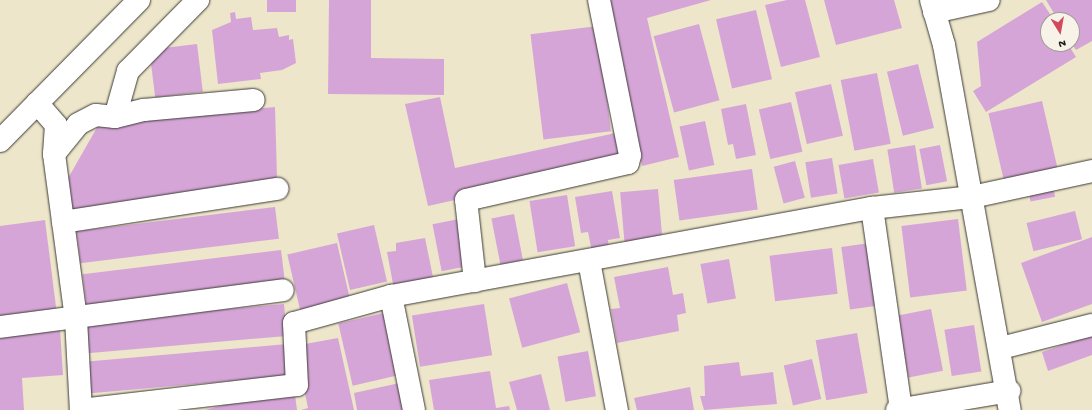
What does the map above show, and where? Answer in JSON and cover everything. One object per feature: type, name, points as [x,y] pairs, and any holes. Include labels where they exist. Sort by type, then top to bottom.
[{"type":"street","points":[[0,141],[140,0]]},
{"type":"street","points":[[115,117],[128,71],[198,0]]},
{"type":"street","points":[[475,281],[466,200],[628,163],[630,155],[599,0]]},
{"type":"street","points":[[872,208],[899,410],[1010,400],[944,45],[932,6],[989,0]]},
{"type":"street","points":[[54,154],[78,124],[96,115],[115,117],[144,110],[254,100]]},
{"type":"street","points":[[38,103],[56,126],[54,154],[76,319],[81,410],[296,385],[294,323],[391,296],[589,261],[872,208],[972,197],[1092,171]]},
{"type":"street","points":[[63,222],[277,189]]},
{"type":"street","points":[[589,261],[617,410]]},
{"type":"street","points":[[0,327],[76,319],[283,290]]},
{"type":"street","points":[[391,296],[414,410]]},
{"type":"street","points":[[1001,348],[1092,325]]},
{"type":"building","points":[[267,0],[296,0],[296,12],[267,12]]},
{"type":"building","points":[[329,0],[371,0],[371,58],[444,59],[444,95],[328,94]]},
{"type":"building","points":[[606,0],[711,0],[647,18],[679,157],[642,166]]},
{"type":"building","points":[[787,0],[805,0],[820,57],[781,67],[765,5]]},
{"type":"building","points":[[824,0],[894,0],[902,28],[836,45]]},
{"type":"building","points":[[1046,0],[1092,0],[1092,41],[1080,48],[1080,12],[1053,12]]},
{"type":"building","points":[[1042,2],[1049,12],[1040,12],[1040,52],[1073,52],[1076,57],[986,112],[973,91],[981,86],[977,42]]},
{"type":"building","points":[[756,10],[772,79],[732,88],[716,19]]},
{"type":"building","points":[[235,12],[236,19],[251,17],[253,30],[277,28],[279,37],[289,35],[289,40],[293,39],[296,63],[282,70],[260,73],[261,79],[218,84],[212,30],[231,22],[230,13]]},
{"type":"building","points":[[699,24],[719,100],[674,112],[654,36]]},
{"type":"building","points":[[598,26],[611,131],[543,139],[531,34]]},
{"type":"building","points":[[197,44],[203,92],[155,97],[149,50]]},
{"type":"building","points":[[918,64],[934,128],[903,136],[887,72]]},
{"type":"building","points":[[877,73],[891,144],[854,151],[841,80]]},
{"type":"building","points":[[831,84],[843,136],[807,144],[795,92]]},
{"type":"building","points":[[440,97],[455,168],[620,132],[627,162],[428,206],[405,104]]},
{"type":"building","points":[[1042,101],[1059,176],[1006,188],[988,113]]},
{"type":"building","points":[[791,102],[802,152],[770,159],[759,109]]},
{"type":"building","points":[[746,104],[756,155],[736,159],[733,144],[728,145],[721,109]]},
{"type":"building","points":[[275,107],[277,178],[70,212],[67,180],[99,124]]},
{"type":"building","points":[[705,121],[714,165],[689,170],[680,126]]},
{"type":"building","points":[[915,145],[922,188],[894,193],[887,149]]},
{"type":"building","points":[[940,145],[947,181],[926,185],[919,149]]},
{"type":"building","points":[[832,158],[838,194],[811,198],[805,162]]},
{"type":"building","points":[[873,159],[879,192],[844,199],[839,165]]},
{"type":"building","points":[[795,161],[805,198],[784,203],[774,167]]},
{"type":"building","points":[[752,169],[758,210],[679,221],[674,180]]},
{"type":"building","points":[[1052,181],[1055,197],[1031,201],[1027,186]]},
{"type":"building","points":[[658,189],[663,245],[625,248],[620,192]]},
{"type":"building","points":[[612,191],[620,238],[608,240],[609,249],[592,252],[588,232],[581,233],[575,197]]},
{"type":"building","points":[[567,195],[575,246],[538,252],[529,201]]},
{"type":"building","points":[[275,207],[279,239],[80,263],[76,231]]},
{"type":"building","points":[[1075,211],[1082,239],[1034,251],[1026,223]]},
{"type":"building","points":[[514,214],[523,260],[500,265],[491,218]]},
{"type":"building","points":[[459,219],[468,266],[442,271],[432,224]]},
{"type":"building","points":[[958,219],[967,290],[910,297],[901,226]]},
{"type":"building","points":[[45,220],[57,315],[0,321],[0,226]]},
{"type":"building","points":[[374,225],[387,282],[350,290],[337,234]]},
{"type":"building","points":[[1092,237],[1092,304],[1042,322],[1021,263]]},
{"type":"building","points":[[425,238],[434,282],[394,289],[387,252],[396,251],[396,243]]},
{"type":"building","points":[[337,243],[350,300],[301,312],[287,254]]},
{"type":"building","points":[[870,243],[879,305],[850,309],[841,247]]},
{"type":"building","points":[[832,248],[838,294],[775,301],[769,256]]},
{"type":"building","points":[[281,250],[285,282],[86,306],[82,274]]},
{"type":"building","points":[[729,259],[736,298],[707,303],[700,264]]},
{"type":"building","points":[[668,267],[673,295],[683,293],[686,313],[677,315],[679,331],[617,343],[611,309],[620,308],[614,277]]},
{"type":"building","points":[[567,283],[580,332],[522,348],[509,299]]},
{"type":"building","points":[[284,304],[287,336],[88,353],[85,321]]},
{"type":"building","points":[[484,304],[492,355],[420,367],[412,315]]},
{"type":"building","points":[[931,309],[943,371],[909,378],[897,316]]},
{"type":"building","points":[[388,312],[402,374],[353,386],[338,323]]},
{"type":"building","points":[[974,325],[981,371],[952,376],[944,330]]},
{"type":"building","points":[[60,329],[63,375],[22,378],[24,410],[0,410],[0,334]]},
{"type":"building","points":[[857,333],[868,393],[826,400],[816,340]]},
{"type":"building","points":[[1092,335],[1092,355],[1048,371],[1042,352]]},
{"type":"building","points":[[338,338],[354,410],[301,410],[308,408],[303,384],[305,344]]},
{"type":"building","points":[[287,344],[290,376],[91,393],[88,361]]},
{"type":"building","points":[[588,351],[596,396],[565,402],[557,356]]},
{"type":"building","points":[[812,359],[821,399],[793,405],[784,366]]},
{"type":"building","points":[[739,362],[741,376],[773,372],[777,404],[704,410],[700,396],[705,396],[704,366]]},
{"type":"building","points":[[490,371],[496,408],[509,406],[510,410],[434,410],[429,380]]},
{"type":"building","points":[[541,374],[550,410],[517,410],[509,382]]},
{"type":"building","points":[[404,382],[410,410],[357,410],[354,393]]},
{"type":"building","points":[[690,387],[694,410],[637,410],[634,398]]},
{"type":"building","points":[[295,395],[297,410],[205,410],[254,397]]}]
